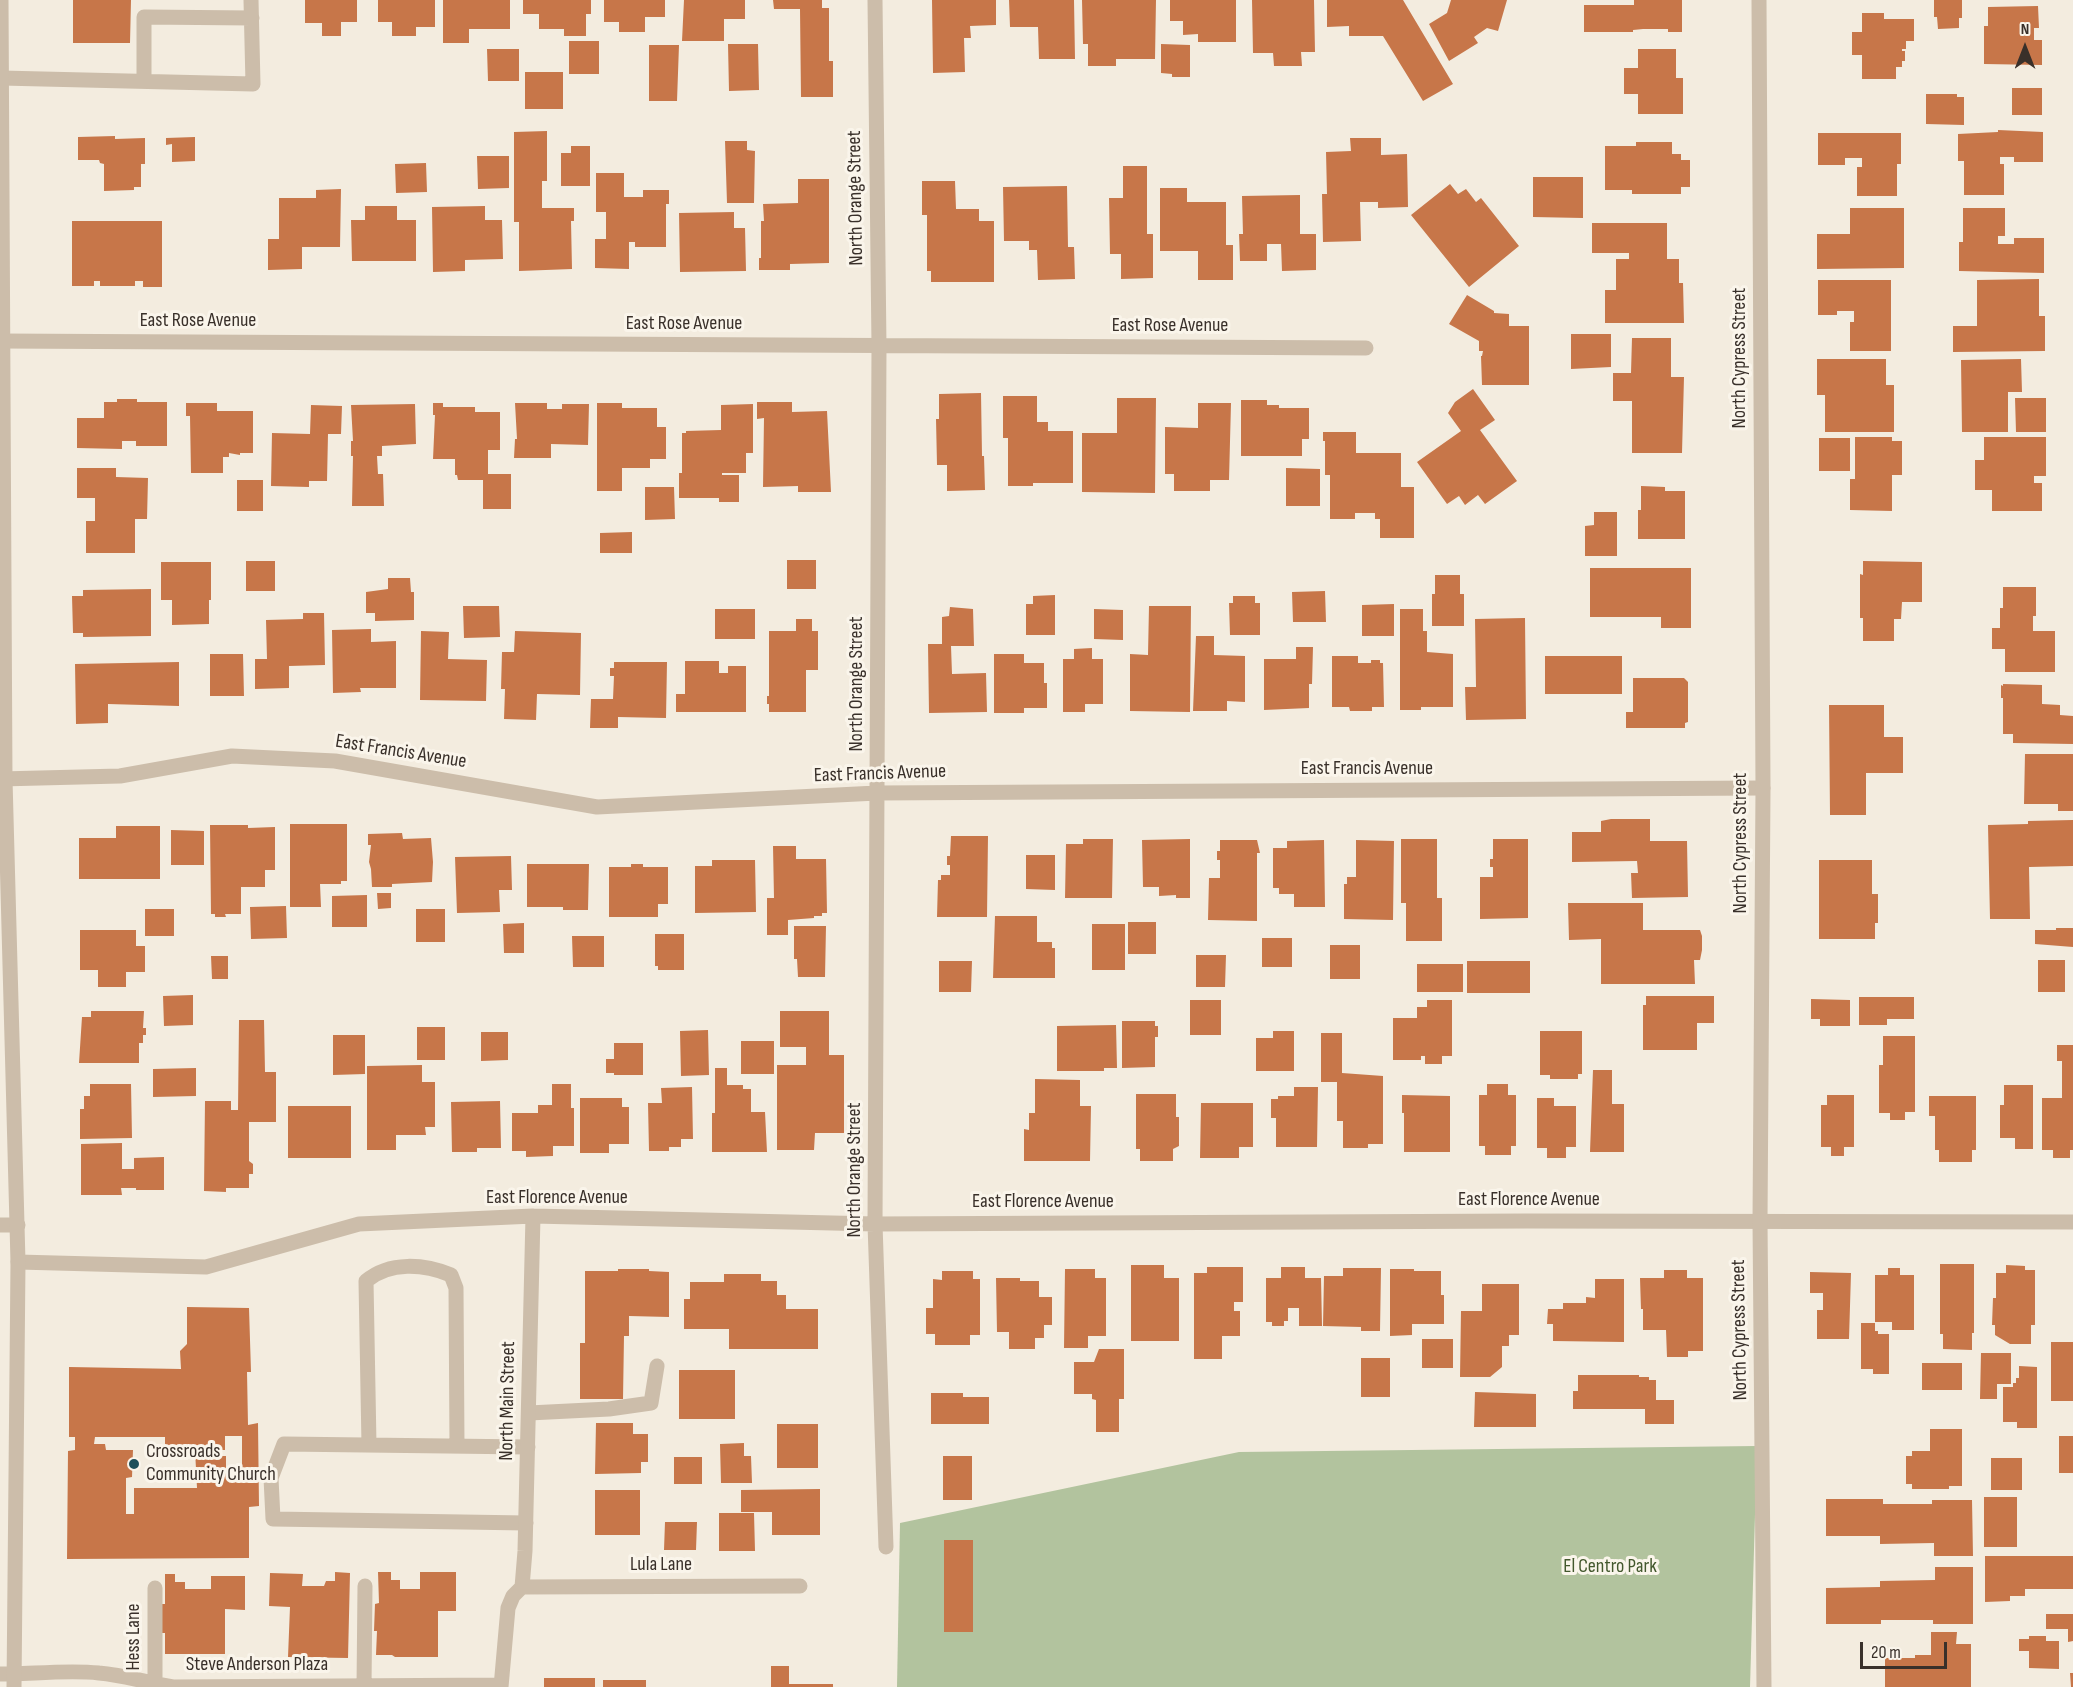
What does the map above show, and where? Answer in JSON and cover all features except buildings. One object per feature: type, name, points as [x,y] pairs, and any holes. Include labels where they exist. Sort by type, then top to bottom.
[{"type":"street","points":[[1,0],[2,779],[18,1225],[10,1678]]},
{"type":"street","points":[[1,88],[144,81],[253,84],[251,0]]},
{"type":"street","name":"North Orange Street","points":[[875,0],[879,346],[875,1224],[886,1547]]},
{"type":"street","name":"North Cypress Street","points":[[1759,0],[1763,788],[1760,1221],[1764,1687]]},
{"type":"street","points":[[144,81],[144,17],[252,18]]},
{"type":"street","name":"East Rose Avenue","points":[[1,340],[1366,348]]},
{"type":"street","name":"East Francis Avenue","points":[[2,779],[120,776],[232,756],[335,761],[597,807],[877,794],[1763,788]]},
{"type":"street","name":"East Florence Avenue","points":[[18,1262],[206,1267],[359,1224],[533,1216],[875,1224],[2073,1222]]},
{"type":"street","name":"North Main Street","points":[[522,1587],[526,1523],[533,1216]]},
{"type":"street","points":[[0,1225],[18,1225]]},
{"type":"street","points":[[369,1445],[366,1281],[376,1273],[397,1267],[420,1267],[434,1268],[451,1275],[456,1288],[457,1446]]},
{"type":"street","points":[[528,1413],[609,1409],[651,1403],[657,1366]]},
{"type":"street","points":[[526,1523],[273,1519],[271,1478],[284,1444],[528,1447]]},
{"type":"street","points":[[364,1686],[365,1586]]},
{"type":"street","name":"Lula Lane","points":[[522,1587],[800,1586]]},
{"type":"street","points":[[501,1686],[508,1608],[513,1596],[522,1587]]},
{"type":"street","name":"Hess Lane","points":[[154,1686],[155,1588]]},
{"type":"street","name":"Steve Anderson Plaza","points":[[10,1678],[98,1672],[133,1677],[154,1686],[173,1687],[501,1686]]},
{"type":"green space","name":"El Centro Park","points":[[1757,1446],[1750,1687],[897,1687],[900,1523],[1239,1452]]},
{"type":"place","name":"Crossroads Community Church","points":[[134,1464]]}]
